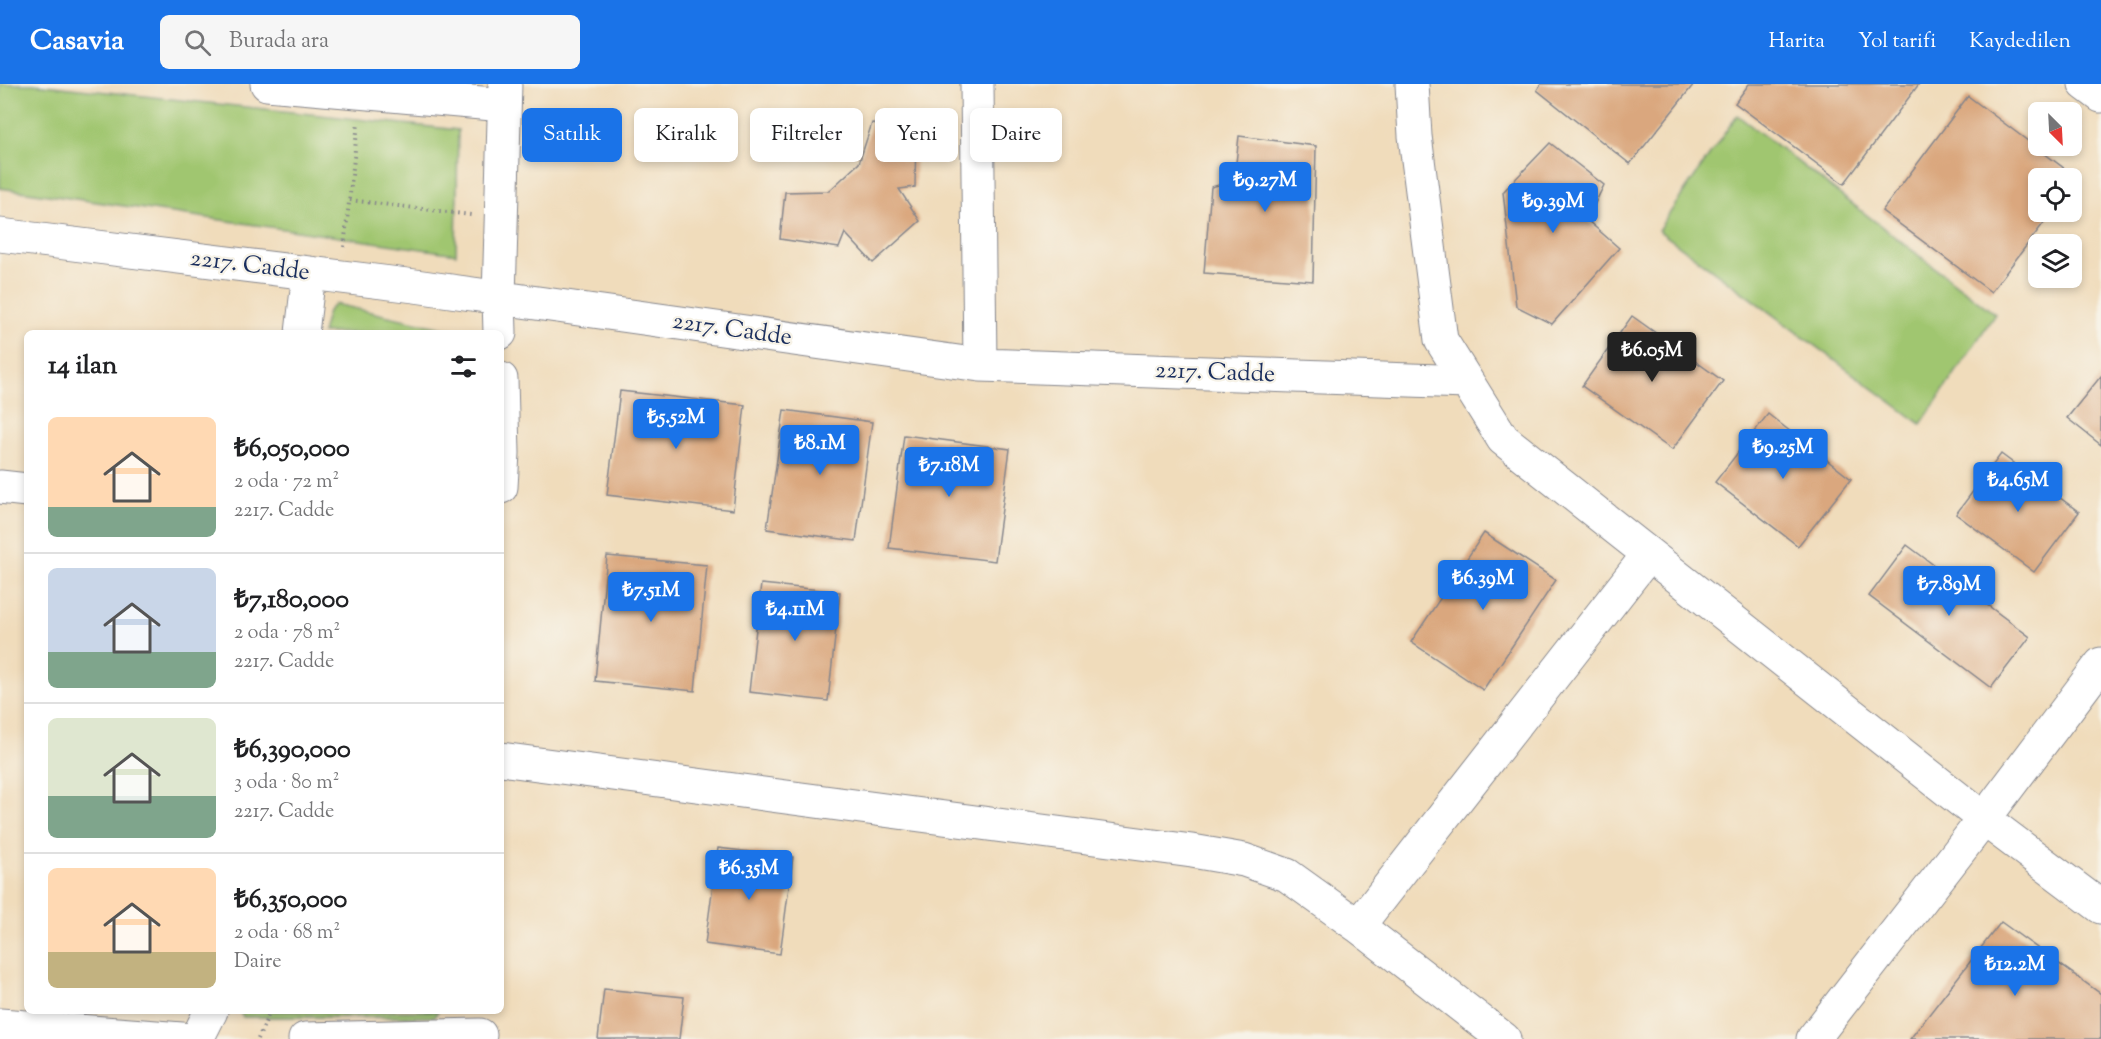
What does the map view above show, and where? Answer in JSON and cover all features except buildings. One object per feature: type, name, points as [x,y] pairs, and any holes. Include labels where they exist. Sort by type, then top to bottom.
[{"type":"street","points":[[267,84],[362,92],[504,95],[500,330]]},
{"type":"street","points":[[977,84],[980,365]]},
{"type":"street","points":[[1412,84],[1415,136],[1441,340],[1503,439],[1984,819],[2101,907]]},
{"type":"street","points":[[2085,84],[2101,96]]},
{"type":"street","name":"2217. Cadde","points":[[0,235],[341,277],[980,365],[1467,382]]},
{"type":"street","points":[[302,330],[309,273]]},
{"type":"street","points":[[0,487],[24,490]]},
{"type":"street","points":[[1358,926],[1648,555]]},
{"type":"street","points":[[1813,1039],[2101,664]]},
{"type":"street","points":[[504,759],[1192,851],[1244,860],[1287,875],[1358,926],[1504,1039]]},
{"type":"street","points":[[197,1039],[210,1014]]},
{"type":"street","points":[[0,1025],[182,1039]]},
{"type":"street","points":[[305,1039],[480,1028]]},
{"type":"path","points":[[341,277],[362,92]]},
{"type":"path","points":[[350,200],[501,219]]},
{"type":"path","points":[[258,1039],[269,1014]]},
{"type":"green space","points":[[0,84],[33,84],[458,130],[456,254],[0,188]]},
{"type":"green space","points":[[1737,115],[1995,314],[1921,424],[1658,230]]},
{"type":"green space","points":[[335,304],[451,330],[323,330],[328,311]]},
{"type":"green space","points":[[241,1014],[436,1014],[434,1017],[243,1017]]}]
